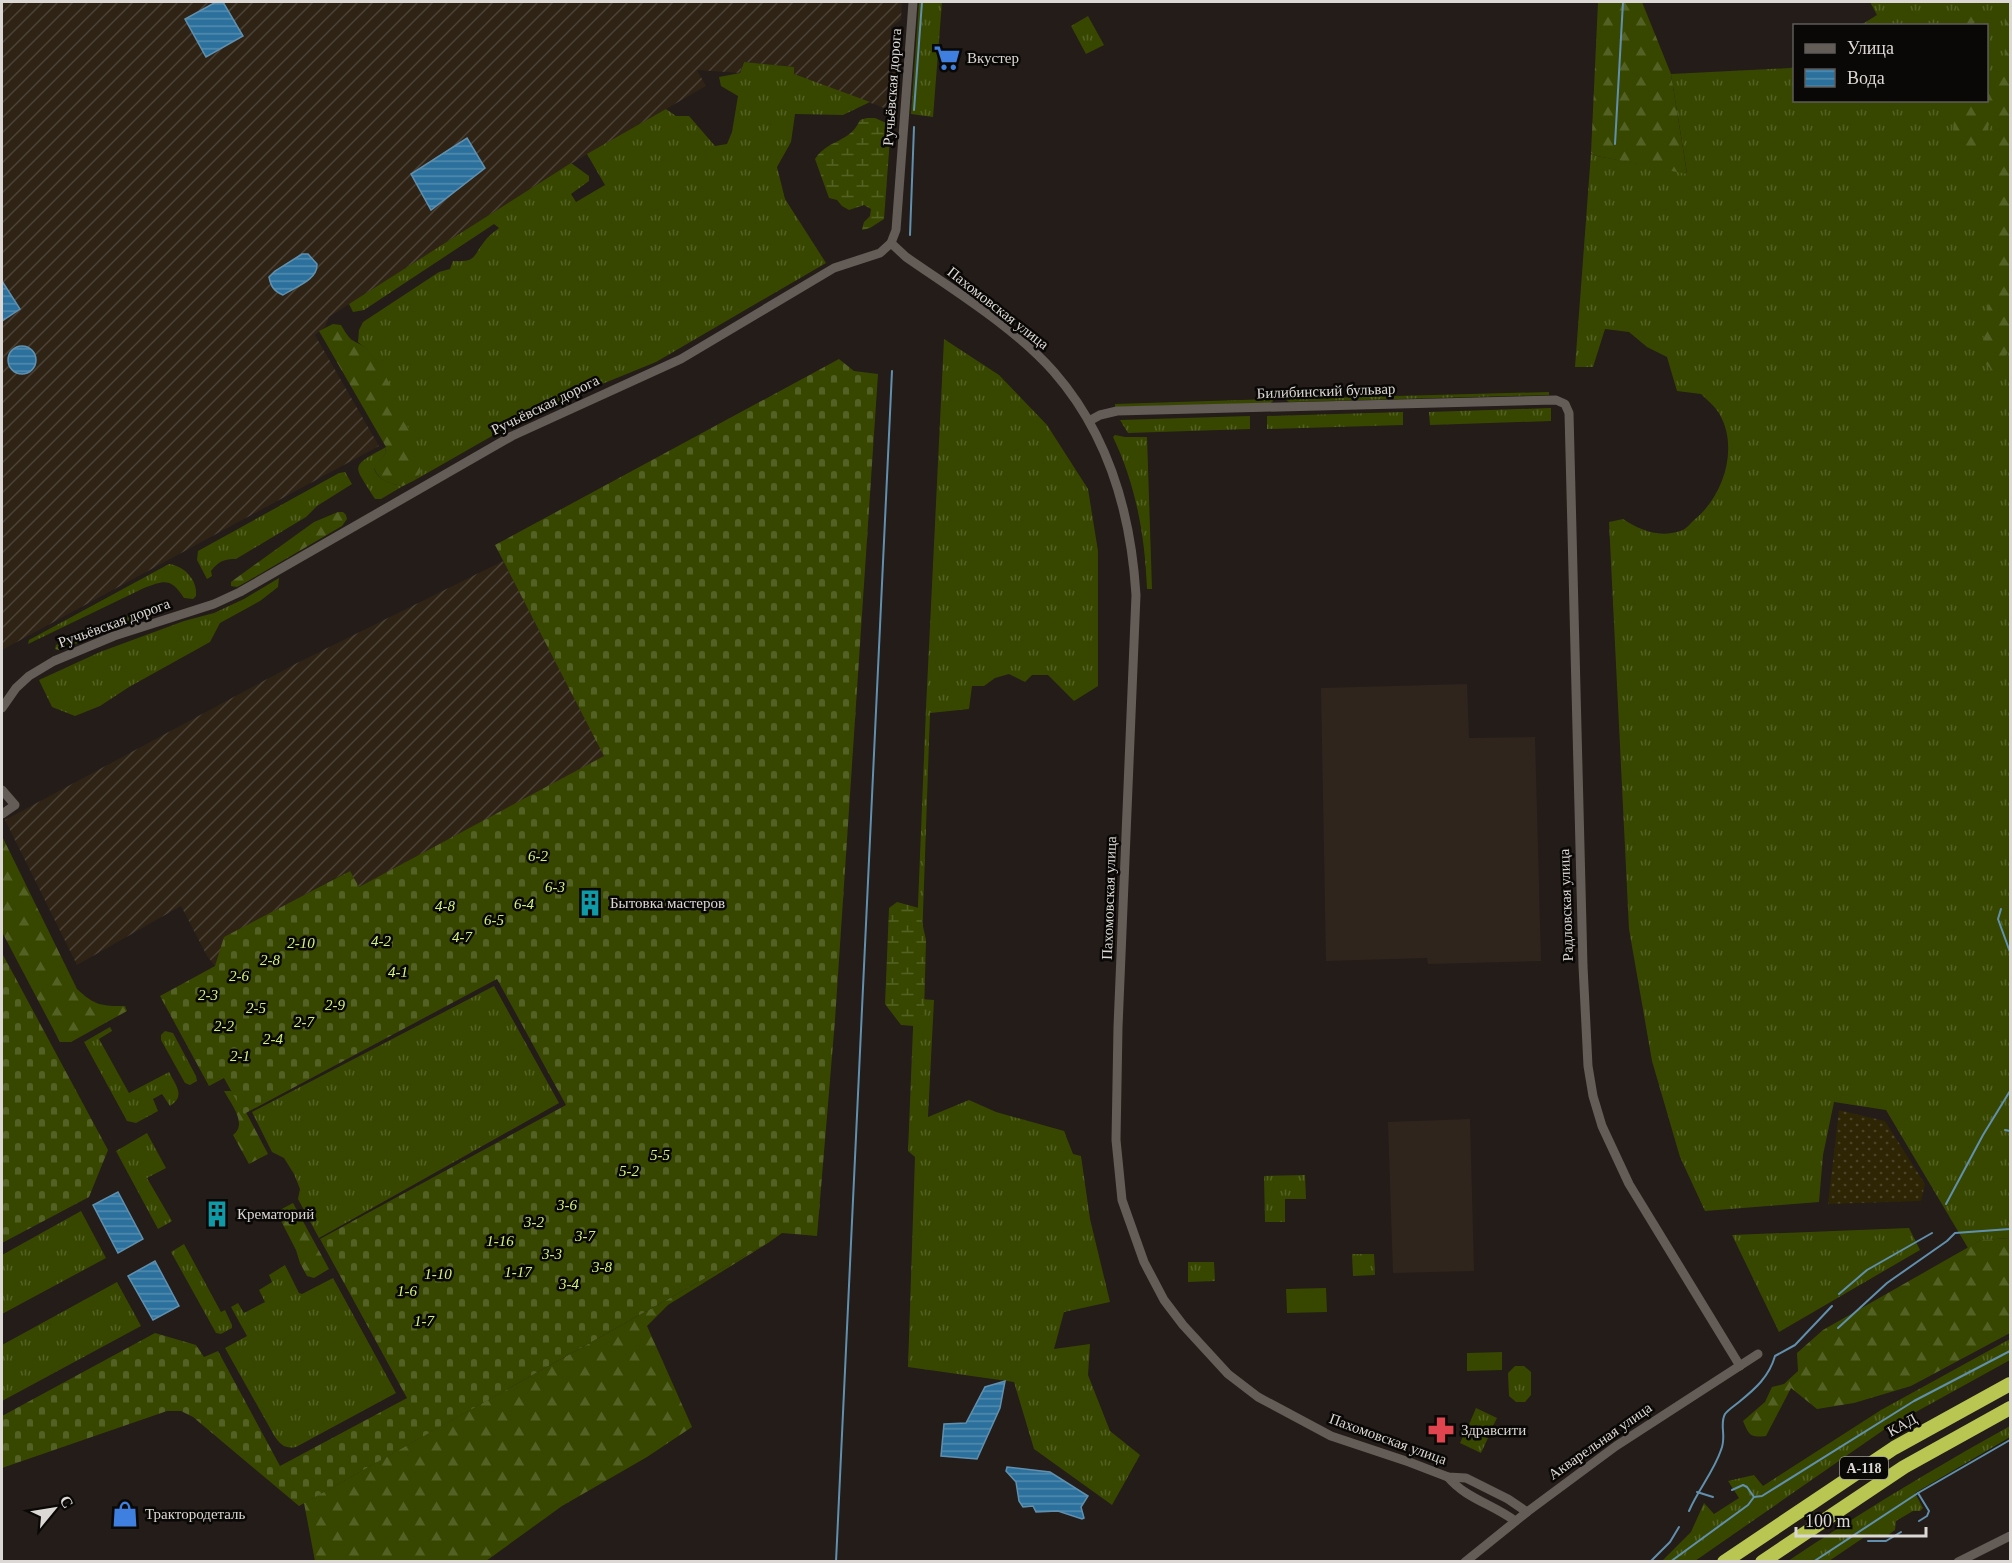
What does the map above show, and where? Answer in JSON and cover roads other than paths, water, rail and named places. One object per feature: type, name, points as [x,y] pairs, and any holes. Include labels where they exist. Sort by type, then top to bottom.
[{"type":"highway","name":"КАД","points":[[1724,1562],[1893,1448],[2010,1384]]},
{"type":"highway","name":"А-118","points":[[1762,1562],[1904,1467],[2010,1408]]},
{"type":"street","name":"Ручьёвская дорога","points":[[2,708],[16,688],[41,668],[114,636],[214,604],[240,592],[512,436],[681,358],[834,268],[880,253],[891,243],[897,218],[913,2]]},
{"type":"street","name":"Пахомовская улица","points":[[891,243],[906,257],[981,310],[1053,371],[1089,422],[1113,470],[1122,497],[1134,561],[1136,595],[1118,1027],[1116,1140],[1122,1200],[1144,1262],[1164,1300],[1183,1325],[1228,1374],[1258,1397],[1331,1436],[1448,1477],[1466,1478],[1508,1499],[1527,1512]]},
{"type":"street","name":"Билибинский бульвар","points":[[1089,422],[1117,411],[1556,400],[1565,404]]},
{"type":"street","name":"Радловская улица","points":[[1565,404],[1569,413],[1583,966],[1588,1066],[1593,1096],[1614,1156],[1629,1184],[1740,1366]]},
{"type":"street","points":[[2,790],[15,805],[2,814]]},
{"type":"street","name":"Акварельная улица","points":[[1465,1562],[1515,1521],[1616,1446],[1758,1354]]},
{"type":"street","name":"Пахомовская улица","points":[[1448,1477],[1460,1489],[1515,1521]]},
{"type":"street","points":[[1958,1562],[2010,1536]]},
{"type":"water","points":[[216,2],[223,2],[243,36],[206,57],[185,19]]},
{"type":"water","points":[[467,138],[485,168],[431,210],[411,174]]},
{"type":"water","points":[[302,254],[308,254],[317,264],[316,270],[310,279],[283,295],[273,288],[269,277]]},
{"type":"water","points":[[2,281],[20,309],[2,321]]},
{"type":"water","points":[[22,346],[32,350],[36,360],[32,370],[22,374],[12,370],[8,360],[12,350]]},
{"type":"water","points":[[118,1192],[143,1239],[118,1253],[93,1205]]},
{"type":"water","points":[[155,1261],[179,1306],[153,1320],[128,1276]]},
{"type":"water","points":[[1005,1381],[1000,1408],[977,1459],[941,1456],[944,1424],[966,1423],[985,1387]]},
{"type":"water","points":[[1007,1467],[1050,1472],[1088,1496],[1081,1507],[1084,1518],[1058,1511],[1036,1512],[1033,1506],[1023,1507],[1019,1501],[1016,1482],[1006,1471]]},
{"type":"waterway","points":[[914,110],[922,2]]},
{"type":"waterway","points":[[1615,144],[1623,2]]},
{"type":"waterway","points":[[910,235],[914,127]]},
{"type":"waterway","points":[[836,1562],[892,371]]},
{"type":"waterway","points":[[2001,909],[1998,919],[2010,952]]},
{"type":"waterway","points":[[1946,1204],[1983,1135],[2010,1091]]},
{"type":"waterway","points":[[2005,1130],[2010,1131]]},
{"type":"waterway","points":[[1838,1328],[1887,1283],[1955,1233],[2010,1229]]},
{"type":"waterway","points":[[1839,1294],[1867,1270],[1932,1233]]},
{"type":"waterway","points":[[1689,1511],[1723,1445],[1725,1414],[1761,1382],[1775,1356],[1795,1345],[1832,1306]]},
{"type":"waterway","points":[[1670,1562],[1748,1505],[1754,1497],[1762,1496],[1914,1401],[2010,1351]]},
{"type":"waterway","points":[[1813,1562],[1918,1493],[2010,1440]]},
{"type":"waterway","points":[[1732,1490],[1743,1485],[1754,1497]]},
{"type":"waterway","points":[[1697,1492],[1713,1497]]},
{"type":"waterway","points":[[1918,1493],[1929,1511],[1927,1516],[1919,1521]]},
{"type":"waterway","points":[[1650,1562],[1670,1542],[1679,1527]]},
{"type":"waterway","points":[[1868,1541],[1886,1541],[1901,1532]]},
{"type":"place","name":"Вкустер","points":[[947,58]]},
{"type":"place","name":"Бытовка мастеров","points":[[590,903]]},
{"type":"place","name":"Крематорий","points":[[217,1214]]},
{"type":"place","name":"Здравсити","points":[[1441,1430]]},
{"type":"place","name":"Трактородеталь","points":[[125,1514]]},
{"type":"park label","name":"6-2","points":[[538,856]]},
{"type":"park label","name":"6-3","points":[[555,887]]},
{"type":"park label","name":"6-4","points":[[524,904]]},
{"type":"park label","name":"4-8","points":[[445,906]]},
{"type":"park label","name":"6-5","points":[[494,920]]},
{"type":"park label","name":"4-7","points":[[462,937]]},
{"type":"park label","name":"4-2","points":[[381,941]]},
{"type":"park label","name":"2-10","points":[[301,943]]},
{"type":"park label","name":"2-8","points":[[270,960]]},
{"type":"park label","name":"4-1","points":[[398,972]]},
{"type":"park label","name":"2-6","points":[[239,976]]},
{"type":"park label","name":"2-3","points":[[208,995]]},
{"type":"park label","name":"2-9","points":[[335,1005]]},
{"type":"park label","name":"2-5","points":[[256,1008]]},
{"type":"park label","name":"2-7","points":[[304,1022]]},
{"type":"park label","name":"2-2","points":[[224,1026]]},
{"type":"park label","name":"2-4","points":[[273,1039]]},
{"type":"park label","name":"2-1","points":[[240,1056]]},
{"type":"park label","name":"5-5","points":[[660,1155]]},
{"type":"park label","name":"5-2","points":[[629,1171]]},
{"type":"park label","name":"3-6","points":[[567,1205]]},
{"type":"park label","name":"3-2","points":[[534,1222]]},
{"type":"park label","name":"3-7","points":[[585,1236]]},
{"type":"park label","name":"1-16","points":[[500,1241]]},
{"type":"park label","name":"3-3","points":[[552,1254]]},
{"type":"park label","name":"3-8","points":[[602,1267]]},
{"type":"park label","name":"1-17","points":[[518,1272]]},
{"type":"park label","name":"1-10","points":[[438,1274]]},
{"type":"park label","name":"3-4","points":[[569,1284]]},
{"type":"park label","name":"1-6","points":[[407,1291]]},
{"type":"park label","name":"1-7","points":[[424,1321]]}]
